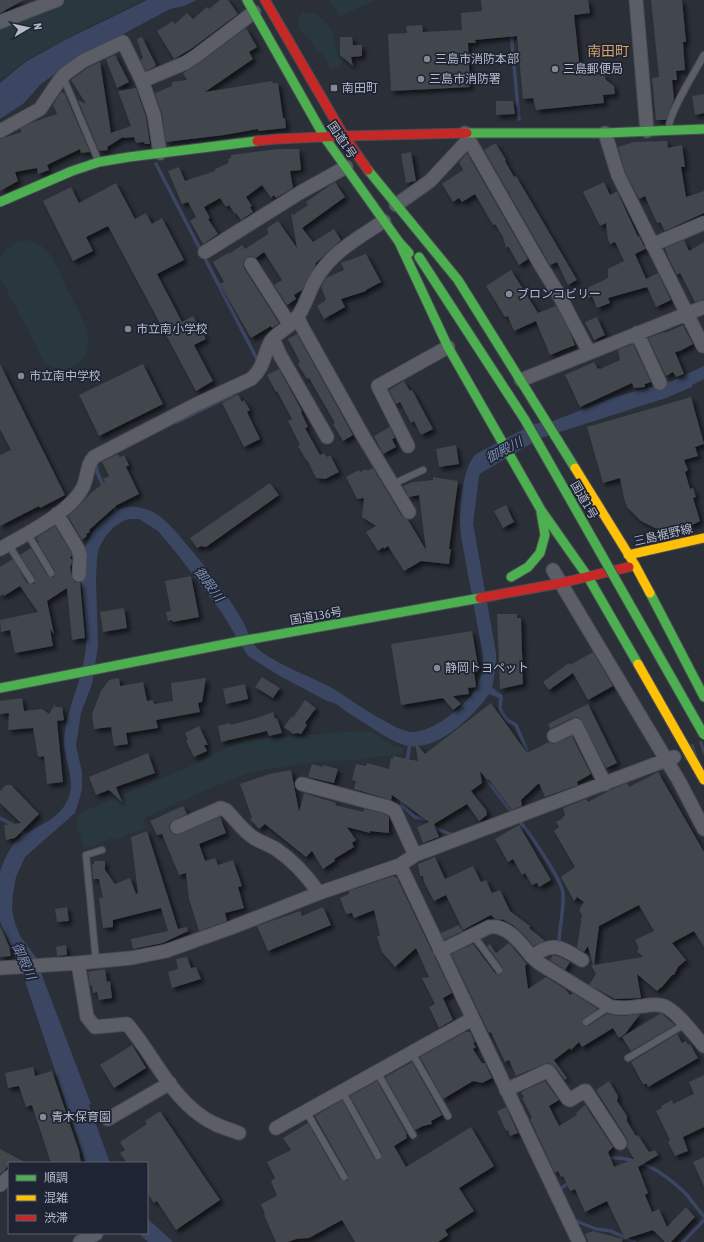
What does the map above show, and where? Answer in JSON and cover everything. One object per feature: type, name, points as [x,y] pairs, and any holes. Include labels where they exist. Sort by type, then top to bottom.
[{"type":"main road","name":"国道1号","points":[[247,0],[325,138],[346,167],[391,214],[403,239],[434,281],[525,420],[704,735]]},
{"type":"main road","points":[[265,0],[344,136],[370,173],[391,214],[458,280],[521,380],[621,557]]},
{"type":"main road","points":[[0,202],[72,171],[99,162],[160,153],[285,139],[344,136],[467,136],[605,133],[704,129]]},
{"type":"main road","points":[[403,239],[448,347],[541,510],[587,563],[588,577],[704,780]]},
{"type":"main road","points":[[532,574],[507,578],[528,567],[540,553],[545,534],[541,510]]},
{"type":"main road","name":"三島裾野線","points":[[621,557],[704,538]]},
{"type":"main road","points":[[557,569],[621,557],[639,564],[661,616],[704,697]]},
{"type":"main road","name":"国道136号","points":[[0,688],[236,642],[561,583],[639,564]]},
{"type":"street","points":[[0,22],[54,0]]},
{"type":"street","points":[[636,0],[647,131]]},
{"type":"street","points":[[142,82],[185,63],[254,12]]},
{"type":"street","points":[[0,131],[40,109],[63,77],[83,61],[123,42],[142,82],[154,115],[160,153]]},
{"type":"street","points":[[605,133],[618,175],[703,346]]},
{"type":"street","points":[[4,546],[57,514],[75,499],[82,489],[90,464],[94,457],[252,379],[260,370],[271,341],[294,321],[315,280],[327,264],[342,249],[391,214],[430,181],[467,136],[568,311],[589,352]]},
{"type":"street","points":[[205,252],[301,192],[346,167]]},
{"type":"street","points":[[652,245],[704,222]]},
{"type":"street","points":[[251,264],[294,321],[306,334],[363,436],[409,512]]},
{"type":"street","points":[[521,380],[704,307]]},
{"type":"street","points":[[637,333],[660,383]]},
{"type":"street","points":[[273,339],[280,355],[327,437]]},
{"type":"street","points":[[408,446],[378,386],[448,347]]},
{"type":"street","points":[[57,514],[78,549],[80,556],[80,576]]},
{"type":"street","points":[[557,569],[561,583],[670,758],[704,829]]},
{"type":"street","points":[[661,616],[704,682]]},
{"type":"street","points":[[554,736],[576,725],[605,784]]},
{"type":"street","points":[[0,968],[78,964],[131,958],[166,951],[233,927],[319,893],[400,865],[415,854],[605,784],[670,758]]},
{"type":"street","points":[[302,784],[388,807],[395,811],[415,854]]},
{"type":"street","points":[[177,828],[221,808],[226,810],[246,832],[276,849],[294,863],[306,875],[319,893]]},
{"type":"street","points":[[400,865],[578,1242]]},
{"type":"street","points":[[440,951],[473,934],[489,927],[496,926],[514,936],[539,963],[610,1006],[618,1008],[662,1006],[669,1009],[685,1024],[704,1046]]},
{"type":"street","points":[[532,957],[540,951],[552,946],[562,948],[582,960]]},
{"type":"street","points":[[78,964],[87,1017],[90,1023],[95,1027],[127,1024],[170,1083],[187,1103],[200,1115],[214,1124],[239,1133]]},
{"type":"street","points":[[276,1128],[472,1019]]},
{"type":"street","points":[[506,1090],[547,1071],[568,1099],[570,1100],[586,1091],[620,1143]]},
{"type":"street","points":[[108,1119],[170,1083]]},
{"type":"street","points":[[0,1184],[8,1178]]},
{"type":"street","points":[[80,1242],[98,1236]]},
{"type":"lane","points":[[669,130],[669,124],[674,111],[704,54]]},
{"type":"lane","points":[[63,77],[99,162]]},
{"type":"lane","points":[[393,484],[423,470]]},
{"type":"lane","points":[[27,533],[51,573]]},
{"type":"lane","points":[[4,546],[32,580]]},
{"type":"lane","points":[[96,961],[86,855],[102,850]]},
{"type":"lane","points":[[473,934],[499,970]]},
{"type":"lane","points":[[586,1022],[610,1006]]},
{"type":"lane","points":[[628,1058],[685,1024]]},
{"type":"lane","points":[[412,1053],[448,1116]]},
{"type":"lane","points":[[377,1072],[413,1135]]},
{"type":"lane","points":[[342,1092],[378,1156]]},
{"type":"lane","points":[[306,1111],[344,1177]]},
{"type":"shaded area","points":[[68,0],[142,0],[31,57],[0,80],[0,26]]},
{"type":"shaded area","points":[[328,0],[377,0],[340,16]]},
{"type":"shaded area","points":[[302,12],[315,14],[326,22],[333,34],[338,55],[342,63],[339,68],[334,68],[331,70],[323,55],[315,48],[311,40],[301,31],[298,22]]},
{"type":"shaded area","points":[[25,240],[40,245],[50,255],[56,264],[84,324],[88,343],[87,352],[82,360],[70,368],[54,368],[44,361],[0,277],[0,260],[3,253],[10,246]]},
{"type":"shaded area","points":[[360,731],[372,732],[391,745],[403,748],[403,753],[353,760],[303,763],[252,772],[220,784],[146,817],[144,820],[146,828],[117,839],[112,838],[90,847],[84,847],[76,823],[77,817],[83,812],[199,762],[227,747],[247,740]]},
{"type":"water","points":[[147,0],[197,0],[184,6],[170,9],[71,62],[41,84],[24,103],[0,119],[0,83],[24,63],[61,42]]},
{"type":"water","name":"御殿川","points":[[704,366],[704,379],[692,385],[692,387],[666,398],[541,438],[481,473],[479,476],[473,524],[496,653],[496,667],[492,687],[501,695],[499,698],[489,694],[463,723],[452,732],[428,744],[416,746],[404,745],[391,739],[337,705],[280,676],[248,656],[222,613],[158,531],[139,519],[130,519],[123,521],[114,527],[105,537],[99,548],[97,558],[96,580],[98,647],[92,684],[81,713],[76,746],[82,772],[82,789],[80,797],[75,813],[25,857],[16,877],[12,909],[20,936],[38,960],[43,978],[91,1104],[89,1105],[110,1162],[86,1162],[18,960],[0,922],[0,872],[8,852],[17,840],[54,817],[65,805],[70,793],[71,781],[64,743],[65,731],[85,658],[86,629],[82,562],[85,547],[92,533],[104,520],[119,509],[134,507],[149,510],[158,515],[177,533],[216,580],[241,618],[251,639],[259,650],[285,665],[332,688],[393,726],[412,732],[420,731],[439,722],[458,709],[477,686],[482,670],[483,655],[460,526],[465,476],[468,467],[476,454],[533,424],[553,421],[615,397],[672,381]]},
{"type":"water","points":[[148,1219],[173,1242],[148,1242],[139,1234],[148,1234]]},
{"type":"building","points":[[0,0],[24,0],[0,13]]},
{"type":"building","points":[[220,0],[228,0],[238,14],[191,49],[174,59],[157,31],[173,21],[175,24],[187,13],[193,19],[207,7],[209,9]]},
{"type":"building","points":[[481,0],[588,0],[590,13],[574,15],[579,62],[586,62],[588,76],[604,74],[606,80],[614,86],[615,94],[603,95],[604,103],[536,110],[533,98],[523,99],[517,36],[475,40],[476,43],[468,43],[470,87],[391,91],[388,34],[407,33],[406,26],[422,25],[423,32],[462,30],[461,13],[482,11]]},
{"type":"building","points":[[651,0],[682,0],[686,42],[683,42],[685,70],[676,71],[677,80],[672,80],[674,99],[666,120],[656,120],[652,78],[659,77]]},
{"type":"building","points":[[246,28],[257,47],[249,52],[253,59],[205,92],[272,81],[273,83],[278,83],[283,118],[285,118],[286,128],[258,131],[258,129],[166,142],[162,114],[155,93],[172,86],[172,82],[187,80],[183,73],[201,62]]},
{"type":"building","points":[[142,37],[156,65],[146,71],[140,60],[143,58],[137,39]]},
{"type":"building","points":[[340,37],[352,37],[353,45],[362,45],[362,56],[351,57],[353,66],[340,55]]},
{"type":"building","points":[[115,55],[129,82],[117,88],[106,59]]},
{"type":"building","points":[[100,62],[111,133],[131,126],[118,91],[136,88],[146,117],[150,144],[145,144],[144,142],[136,143],[134,137],[123,137],[107,147],[108,150],[99,151],[78,100],[86,104],[71,80],[87,68]]},
{"type":"building","points":[[61,92],[65,94],[90,152],[81,153],[80,149],[47,165],[49,170],[38,174],[37,168],[15,172],[18,181],[0,191],[0,139],[22,132],[20,129],[30,123],[57,114],[53,105]]},
{"type":"building","points":[[704,94],[704,113],[695,115],[692,96]]},
{"type":"building","points":[[496,101],[513,101],[515,114],[496,115]]},
{"type":"building","points":[[667,141],[668,148],[682,145],[685,167],[681,167],[686,197],[704,191],[704,213],[665,231],[660,222],[657,223],[645,196],[639,199],[625,172],[618,147],[634,142]]},
{"type":"building","points":[[496,144],[506,160],[505,161],[514,177],[516,176],[577,280],[568,285],[557,262],[550,265],[484,150]]},
{"type":"building","points":[[278,149],[299,149],[301,170],[290,171],[293,188],[276,198],[274,195],[271,198],[262,185],[246,197],[252,206],[250,207],[253,212],[241,220],[229,205],[226,207],[220,198],[204,207],[210,218],[208,219],[218,234],[203,244],[190,221],[196,217],[188,202],[182,204],[168,171],[179,167],[185,181],[215,171],[215,169],[229,163],[228,159],[231,158],[231,155]]},
{"type":"building","points":[[411,152],[416,181],[406,183],[401,154]]},
{"type":"building","points":[[467,153],[528,259],[519,265],[508,246],[506,248],[503,237],[495,224],[493,225],[475,194],[462,202],[459,198],[453,202],[442,184],[463,170],[459,162]]},
{"type":"building","points":[[335,182],[345,197],[302,228],[313,242],[334,229],[341,240],[315,264],[316,265],[302,290],[294,295],[296,299],[287,305],[274,285],[282,280],[264,252],[256,258],[250,256],[244,260],[244,268],[279,323],[251,338],[220,284],[224,282],[213,262],[242,245],[245,249],[268,234],[267,228],[278,221],[297,248],[291,213],[293,215],[308,205],[306,202]]},
{"type":"building","points":[[604,182],[610,195],[617,191],[638,237],[639,236],[644,246],[645,249],[635,254],[646,279],[658,273],[671,300],[656,307],[647,287],[608,298],[610,303],[597,308],[592,296],[589,298],[585,289],[608,278],[608,269],[624,261],[615,242],[610,244],[606,223],[600,226],[583,192]]},
{"type":"building","points":[[116,183],[135,219],[146,213],[152,224],[162,218],[184,260],[157,274],[182,322],[193,316],[206,339],[194,345],[213,381],[196,391],[108,226],[86,237],[93,251],[73,261],[43,201],[71,187],[79,203]]},
{"type":"building","points":[[684,240],[689,251],[704,242],[704,299],[695,302],[680,273],[677,275],[665,248]]},
{"type":"building","points":[[366,254],[381,282],[366,291],[341,299],[345,307],[324,319],[317,306],[326,300],[321,287],[326,278],[344,270],[341,263]]},
{"type":"building","points":[[511,270],[538,313],[556,306],[575,345],[550,355],[536,321],[514,331],[508,316],[505,317],[486,286]]},
{"type":"building","points":[[597,317],[605,335],[594,340],[585,322]]},
{"type":"building","points":[[683,325],[693,344],[675,352],[684,374],[676,377],[673,372],[666,376],[648,338],[664,332],[665,333]]},
{"type":"building","points":[[297,334],[353,435],[343,441],[333,424],[335,423],[309,378],[307,379],[298,364],[300,362],[288,339]]},
{"type":"building","points":[[633,344],[651,382],[645,384],[645,387],[634,388],[632,383],[580,407],[565,375],[594,362],[598,369],[600,369],[620,360],[618,350]]},
{"type":"building","points":[[0,364],[65,495],[40,508],[39,506],[0,526],[0,455],[11,450],[0,429]]},
{"type":"building","points":[[143,364],[163,404],[99,436],[79,395]]},
{"type":"building","points":[[279,369],[302,411],[301,412],[308,427],[305,428],[320,455],[324,453],[327,457],[330,455],[339,472],[325,479],[316,478],[298,446],[300,445],[288,421],[292,419],[267,375]]},
{"type":"building","points":[[404,381],[410,391],[412,390],[433,429],[421,435],[414,421],[411,423],[400,402],[396,404],[389,390]]},
{"type":"building","points":[[238,394],[242,402],[244,400],[250,410],[247,412],[260,439],[244,447],[222,403]]},
{"type":"building","points":[[691,397],[704,444],[695,447],[698,456],[684,460],[688,470],[685,472],[690,489],[693,488],[696,497],[693,498],[700,521],[684,529],[668,531],[657,529],[641,521],[627,507],[620,478],[603,483],[587,427]]},
{"type":"building","points":[[390,427],[395,438],[392,439],[396,447],[383,454],[374,436]]},
{"type":"building","points":[[456,445],[459,464],[439,467],[436,449]]},
{"type":"building","points":[[118,454],[120,457],[124,455],[129,465],[126,467],[139,494],[117,505],[89,530],[90,532],[86,534],[87,536],[82,540],[68,516],[91,493],[105,482],[103,479],[109,476],[102,462]]},
{"type":"building","points":[[373,468],[402,516],[408,520],[426,550],[419,495],[409,497],[403,486],[413,482],[433,480],[433,477],[458,481],[449,549],[451,549],[449,564],[421,561],[404,571],[388,546],[384,549],[383,547],[378,551],[366,532],[376,526],[362,517],[364,498],[357,499],[346,477],[359,470],[360,472],[366,469],[367,471]]},
{"type":"building","points":[[270,483],[279,495],[206,547],[201,546],[197,548],[190,538]]},
{"type":"building","points":[[506,505],[514,522],[503,528],[494,511]]},
{"type":"building","points":[[55,526],[71,552],[72,556],[70,557],[72,560],[70,567],[72,578],[75,582],[80,583],[85,638],[72,640],[67,588],[47,601],[54,634],[50,629],[53,646],[15,653],[10,630],[1,632],[0,620],[38,612],[20,586],[4,596],[3,594],[0,596],[0,567],[13,559],[27,583],[34,584],[35,578],[20,555],[31,548],[47,575],[54,577],[55,571],[36,538]]},
{"type":"building","points":[[191,576],[199,617],[173,622],[172,620],[168,621],[166,612],[171,611],[165,581]]},
{"type":"building","points":[[124,608],[127,628],[103,632],[100,612]]},
{"type":"building","points":[[497,614],[517,614],[517,618],[521,618],[523,684],[500,689]]},
{"type":"building","points":[[472,631],[478,666],[478,671],[474,672],[476,687],[468,688],[469,694],[453,696],[461,704],[453,710],[443,698],[401,705],[391,644]]},
{"type":"building","points":[[593,652],[613,686],[588,700],[573,673],[549,690],[543,682],[569,663],[570,665]]},
{"type":"building","points":[[262,677],[280,688],[273,698],[255,687]]},
{"type":"building","points":[[119,678],[120,686],[143,682],[147,701],[153,700],[154,704],[173,701],[171,683],[206,678],[202,702],[198,703],[200,712],[156,720],[158,728],[126,733],[128,744],[114,746],[111,727],[94,729],[92,714],[101,691],[109,680]]},
{"type":"building","points":[[245,684],[248,699],[226,704],[223,689]]},
{"type":"building","points":[[22,698],[24,711],[42,709],[49,714],[55,704],[55,707],[62,707],[64,720],[57,721],[63,782],[47,784],[44,756],[38,757],[33,728],[8,730],[9,713],[0,714],[0,701]]},
{"type":"building","points":[[305,700],[316,708],[305,723],[307,725],[301,734],[293,734],[284,727],[292,716],[293,718]]},
{"type":"building","points":[[491,703],[527,753],[549,742],[553,744],[557,743],[572,736],[591,774],[577,782],[578,785],[545,797],[539,783],[521,800],[522,806],[512,810],[489,779],[487,780],[480,771],[482,783],[471,791],[486,810],[487,815],[479,821],[467,804],[434,824],[439,837],[423,843],[417,827],[429,822],[392,795],[391,800],[354,789],[356,781],[352,780],[356,764],[366,766],[367,763],[389,769],[391,758],[393,759],[393,756],[418,761],[415,742],[425,754]]},
{"type":"building","points":[[588,704],[617,763],[606,768],[581,719],[577,717],[572,718],[550,729],[548,724]]},
{"type":"building","points":[[273,712],[275,719],[277,718],[282,733],[269,736],[267,731],[221,742],[218,726],[230,723],[230,725]]},
{"type":"building","points":[[199,726],[208,745],[204,745],[207,751],[194,757],[186,741],[188,740],[185,733]]},
{"type":"building","points":[[148,753],[155,773],[116,787],[122,802],[109,790],[96,795],[89,777]]},
{"type":"building","points":[[312,764],[338,769],[334,783],[308,777]]},
{"type":"building","points":[[291,770],[299,812],[304,793],[336,803],[335,805],[363,812],[364,809],[385,814],[389,817],[389,833],[370,831],[370,833],[347,827],[356,840],[352,843],[354,847],[334,859],[335,861],[323,869],[312,851],[306,857],[265,824],[259,829],[250,819],[252,818],[240,784],[269,774]]},
{"type":"building","points":[[658,772],[704,852],[704,947],[694,931],[672,943],[686,960],[678,967],[674,975],[672,975],[662,987],[657,991],[637,974],[641,998],[615,999],[589,985],[596,974],[591,965],[593,965],[588,946],[584,952],[577,948],[582,915],[579,910],[584,902],[577,897],[574,901],[561,877],[575,867],[554,831],[559,827],[556,822],[565,815],[563,808],[586,799],[588,802],[627,783],[629,787]],"holes":[[[639,905],[654,931],[635,940],[639,948],[637,951],[643,957],[594,965],[599,926]]]},
{"type":"building","points":[[6,785],[11,785],[39,814],[15,838],[6,840],[4,825],[21,823],[0,803],[0,791]]},
{"type":"building","points":[[183,806],[187,814],[171,822],[169,826],[170,831],[176,835],[180,834],[220,817],[226,833],[199,844],[205,861],[215,858],[218,865],[233,860],[242,886],[238,887],[244,908],[225,913],[227,921],[199,931],[189,899],[186,873],[179,875],[162,834],[157,835],[150,821]]},
{"type":"building","points":[[519,825],[551,880],[539,887],[537,883],[532,885],[525,873],[522,875],[513,859],[508,862],[495,839]]},
{"type":"building","points":[[147,831],[178,929],[187,927],[188,931],[163,943],[133,949],[131,939],[168,931],[161,908],[113,920],[113,927],[103,928],[99,898],[103,898],[99,879],[93,879],[92,864],[94,864],[94,861],[105,861],[105,870],[115,884],[130,878],[136,894],[138,893],[131,837]]},
{"type":"building","points":[[435,857],[445,879],[473,866],[481,882],[486,880],[492,893],[500,890],[510,911],[530,926],[529,928],[545,941],[533,946],[513,925],[502,919],[495,919],[491,915],[463,930],[446,895],[434,901],[424,882],[423,876],[420,876],[418,864]]},
{"type":"building","points":[[393,876],[397,878],[452,993],[443,998],[453,1020],[439,1028],[429,1007],[435,1004],[422,978],[429,977],[416,948],[395,967],[382,952],[377,937],[380,935],[374,910],[354,918],[352,913],[346,914],[340,898],[349,894],[349,891]]},
{"type":"building","points":[[67,907],[69,921],[57,922],[55,909]]},
{"type":"building","points":[[323,907],[331,925],[268,951],[257,926],[300,911],[302,916]]},
{"type":"building","points":[[459,925],[463,931],[444,940],[441,933]]},
{"type":"building","points":[[0,926],[9,946],[11,956],[0,957]]},
{"type":"building","points":[[509,943],[527,964],[525,966],[528,989],[546,977],[565,989],[570,995],[573,993],[598,1009],[582,1020],[584,1026],[588,1026],[607,1014],[621,1016],[640,1014],[625,1034],[619,1038],[613,1028],[582,1047],[579,1042],[571,1050],[570,1048],[554,1060],[567,1078],[565,1080],[555,1067],[547,1063],[516,1076],[509,1060],[505,1062],[491,1032],[489,1033],[451,954],[473,944],[495,973],[500,974],[503,971],[503,968],[487,946],[490,944],[496,953]]},
{"type":"building","points":[[66,945],[67,955],[57,956],[56,947]]},
{"type":"building","points":[[553,955],[570,962],[565,970],[550,960]]},
{"type":"building","points":[[187,957],[191,968],[196,967],[201,979],[172,988],[168,972],[178,969],[176,959]]},
{"type":"building","points":[[105,969],[107,982],[110,981],[112,998],[99,1000],[97,992],[93,993],[92,985],[90,986],[88,972]]},
{"type":"building","points":[[661,1013],[675,1025],[631,1051],[622,1037]]},
{"type":"building","points":[[465,1032],[470,1032],[475,1042],[473,1043],[476,1047],[473,1049],[482,1063],[485,1063],[492,1078],[482,1083],[473,1081],[443,1099],[420,1057]]},
{"type":"building","points":[[677,1034],[682,1043],[686,1041],[688,1045],[690,1044],[698,1058],[648,1087],[647,1084],[643,1084],[631,1062]]},
{"type":"building","points":[[132,1045],[146,1068],[114,1088],[100,1065]]},
{"type":"building","points":[[412,1062],[442,1115],[431,1121],[432,1124],[415,1130],[385,1077]]},
{"type":"building","points":[[33,1067],[35,1076],[52,1071],[79,1151],[81,1162],[51,1162],[32,1105],[26,1107],[19,1086],[8,1088],[5,1073]]},
{"type":"building","points":[[704,1075],[704,1127],[683,1137],[688,1151],[675,1156],[668,1142],[670,1140],[656,1111],[662,1108],[661,1106],[672,1100],[673,1104],[694,1094],[689,1082]]},
{"type":"building","points":[[377,1081],[407,1134],[407,1138],[394,1146],[406,1167],[471,1127],[494,1166],[459,1188],[474,1211],[445,1230],[448,1235],[438,1242],[355,1242],[342,1220],[309,1238],[296,1239],[288,1242],[276,1242],[264,1215],[265,1214],[261,1204],[277,1196],[271,1181],[275,1178],[267,1162],[291,1150],[283,1138],[308,1123],[340,1179],[347,1181],[348,1175],[315,1116],[342,1100],[374,1158],[380,1160],[382,1154],[350,1096]]},
{"type":"building","points":[[545,1081],[559,1100],[549,1106],[559,1126],[577,1115],[576,1113],[585,1105],[613,1147],[608,1152],[614,1167],[634,1159],[627,1147],[627,1139],[596,1090],[609,1081],[618,1096],[617,1101],[627,1116],[627,1121],[636,1136],[638,1135],[649,1152],[655,1150],[658,1155],[638,1167],[648,1193],[645,1195],[652,1212],[659,1209],[667,1227],[686,1207],[695,1217],[671,1242],[665,1242],[653,1230],[625,1239],[607,1201],[585,1212],[575,1189],[570,1191],[563,1176],[561,1177],[558,1171],[555,1173],[522,1098],[524,1097],[521,1092]]},
{"type":"building","points":[[506,1107],[518,1133],[510,1136],[508,1130],[506,1131],[497,1111]]},
{"type":"building","points":[[160,1111],[220,1200],[176,1230],[157,1201],[154,1203],[148,1194],[148,1162],[126,1162],[120,1153],[125,1150],[120,1142],[147,1124],[145,1121]]},
{"type":"building","points":[[0,1149],[25,1162],[8,1162],[5,1170],[0,1174]]},
{"type":"building","points":[[704,1157],[704,1187],[693,1162]]},
{"type":"building","points":[[593,1231],[623,1239],[622,1242],[588,1242],[585,1234]]},
{"type":"waterway","points":[[511,33],[519,119]]},
{"type":"waterway","points":[[156,164],[258,361]]},
{"type":"waterway","points":[[177,422],[232,395]]},
{"type":"waterway","points":[[97,463],[97,472],[104,487]]},
{"type":"waterway","points":[[112,503],[118,515]]},
{"type":"waterway","points":[[498,694],[501,696],[500,708],[502,713],[507,720],[516,725],[527,751],[523,754]]},
{"type":"waterway","points":[[407,763],[410,742]]},
{"type":"waterway","points":[[493,777],[488,781],[513,814]]},
{"type":"waterway","points":[[402,797],[402,805],[415,817],[426,819]]},
{"type":"waterway","points":[[0,818],[17,827],[27,837]]},
{"type":"waterway","points":[[517,819],[529,833],[557,877],[561,886],[563,899],[559,940]]},
{"type":"waterway","points":[[433,826],[454,836]]},
{"type":"waterway","points":[[606,1158],[618,1158],[639,1162],[658,1171],[676,1184],[704,1216]]},
{"type":"waterway","points":[[561,1188],[571,1182]]},
{"type":"waterway","points":[[683,1242],[704,1220]]},
{"type":"waterway","points":[[576,1221],[596,1229],[611,1231],[634,1242]]},
{"type":"tunnel","points":[[683,754],[704,747]]},
{"type":"traffic: fast","points":[[247,0],[325,138],[399,242],[409,253]]},
{"type":"traffic: fast","points":[[467,133],[605,133],[704,129]]},
{"type":"traffic: fast","points":[[0,202],[72,171],[99,162],[257,141]]},
{"type":"traffic: fast","points":[[368,170],[458,280],[575,468]]},
{"type":"traffic: fast","points":[[399,242],[448,347],[541,510],[588,577],[638,664]]},
{"type":"traffic: fast","points":[[419,257],[525,420]]},
{"type":"traffic: fast","points":[[525,420],[704,735]]},
{"type":"traffic: fast","points":[[511,577],[528,567],[540,553],[545,535],[541,512]]},
{"type":"traffic: fast","points":[[650,593],[704,697]]},
{"type":"traffic: fast","points":[[0,688],[236,642],[480,598]]},
{"type":"traffic: slow","points":[[575,468],[635,565],[650,593]]},
{"type":"traffic: slow","points":[[628,555],[704,538]]},
{"type":"traffic: slow","points":[[638,664],[704,780]]},
{"type":"traffic: jam","points":[[265,0],[344,136],[368,170]]},
{"type":"traffic: jam","points":[[257,141],[344,136],[467,133]]},
{"type":"traffic: jam","points":[[480,598],[561,583],[629,567]]},
{"type":"place","name":"三島市消防本部","points":[[427,59]]},
{"type":"place","name":"三島郵便局","points":[[555,69]]},
{"type":"place","name":"三島市消防署","points":[[421,79]]},
{"type":"place","name":"南田町","points":[[334,88]]},
{"type":"place","name":"ブロンコビリー","points":[[509,294]]},
{"type":"place","name":"市立南小学校","points":[[128,329]]},
{"type":"place","name":"市立南中学校","points":[[21,376]]},
{"type":"place","name":"静岡トヨペット","points":[[437,668]]},
{"type":"place","name":"青木保育園","points":[[43,1117]]},
{"type":"district","name":"南田町","points":[[608,51]]}]
